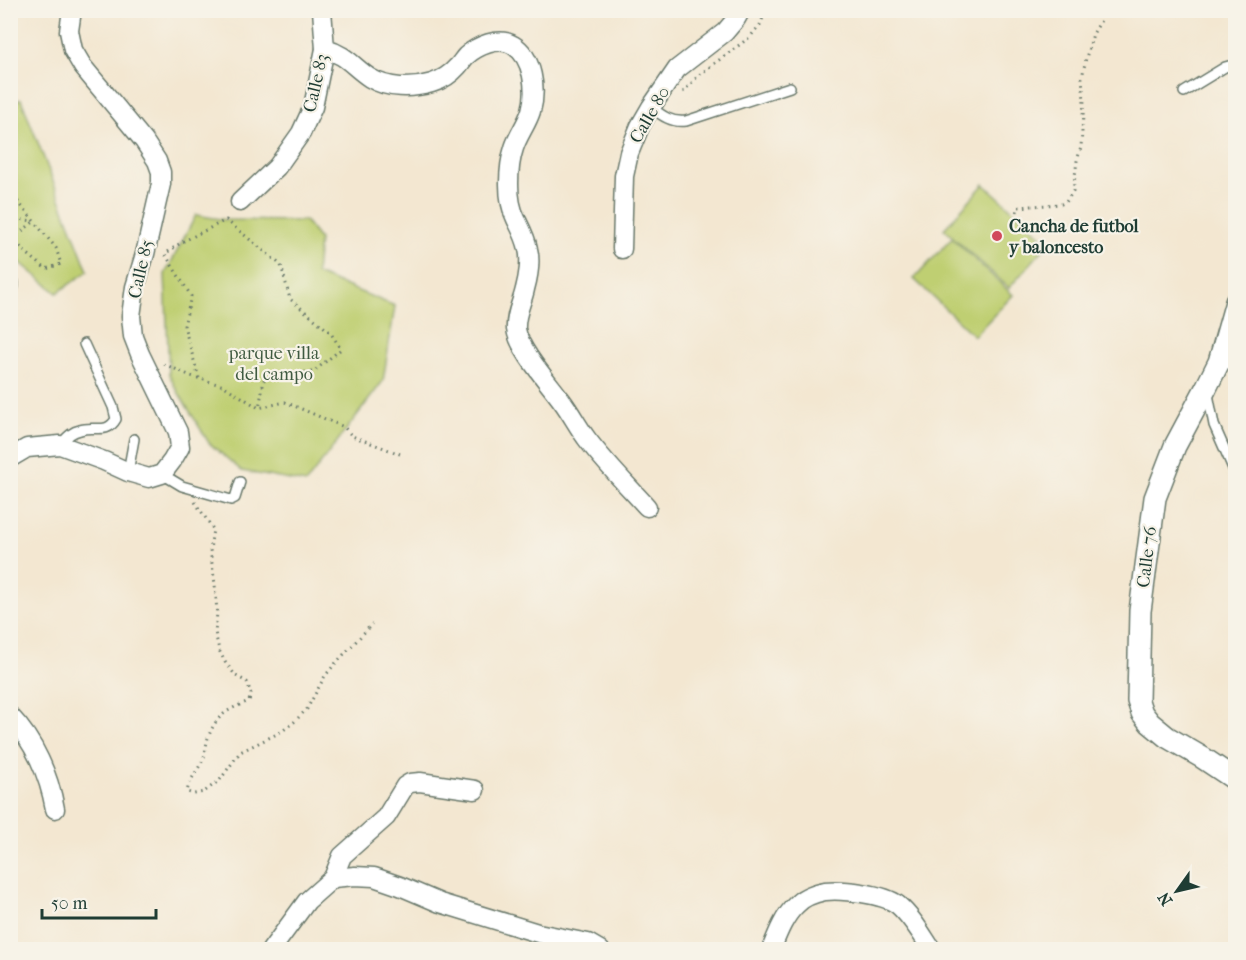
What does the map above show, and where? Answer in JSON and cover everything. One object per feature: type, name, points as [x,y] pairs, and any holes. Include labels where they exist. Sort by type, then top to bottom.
[{"type":"street","name":"Calle 85","points":[[72,10],[69,31],[73,50],[83,67],[144,141],[161,172],[161,184],[135,287],[131,316],[133,336],[140,354],[178,432],[180,447],[162,474]]},
{"type":"street","name":"Calle 83","points":[[240,202],[277,167],[301,133],[313,107],[325,49],[322,10]]},
{"type":"street","name":"Calle 80","points":[[622,249],[624,176],[629,153],[640,126],[656,111],[677,69],[725,32],[741,10]]},
{"type":"street","points":[[325,49],[342,55],[372,79],[391,86],[406,87],[441,80],[466,56],[492,42],[506,42],[513,45],[522,55],[529,65],[533,102],[514,148],[509,173],[512,207],[529,250],[525,290],[516,319],[518,336],[525,350],[586,438],[647,507]]},
{"type":"street","name":"Calle 76","points":[[1236,302],[1219,362],[1174,446],[1155,498],[1140,611],[1138,701],[1142,713],[1150,723],[1167,737],[1236,780]]},
{"type":"street","points":[[10,458],[19,449],[60,445],[128,472],[149,477],[162,474]]},
{"type":"street","points":[[10,716],[26,736],[42,765],[55,809]]},
{"type":"street","points":[[271,950],[307,901],[333,878],[342,856],[386,817],[405,786],[420,782],[475,790]]},
{"type":"street","points":[[333,878],[374,877],[400,885],[440,903],[538,933],[588,943],[600,950]]},
{"type":"street","points":[[771,950],[796,904],[810,895],[826,891],[866,893],[896,903],[908,915],[932,950]]},
{"type":"lane","points":[[1184,92],[1225,67],[1236,64]]},
{"type":"lane","points":[[656,111],[677,122],[686,121],[790,87]]},
{"type":"lane","points":[[10,271],[15,281],[14,290],[10,296]]},
{"type":"lane","points":[[60,445],[69,434],[80,429],[107,429],[116,418],[84,344]]},
{"type":"lane","points":[[1206,388],[1214,425],[1236,475]]},
{"type":"lane","points":[[128,472],[134,439]]},
{"type":"lane","points":[[162,474],[182,486],[231,500],[236,498],[240,482]]},
{"type":"path","points":[[656,111],[699,75],[750,38],[760,26],[766,10]]},
{"type":"path","points":[[1017,212],[1018,207],[1061,204],[1066,202],[1071,194],[1081,147],[1084,100],[1082,78],[1093,34],[1107,10]]},
{"type":"path","points":[[10,192],[35,221],[56,248],[61,264],[45,269],[13,238],[35,221]]},
{"type":"path","points":[[10,218],[35,221]]},
{"type":"path","points":[[199,378],[184,326],[191,296],[165,254],[182,242],[226,220],[281,265],[290,300],[330,332],[341,349],[313,372],[286,373],[264,380],[259,408]]},
{"type":"path","points":[[140,354],[224,386],[259,408],[285,402],[344,427],[352,436],[400,454]]},
{"type":"path","points":[[182,486],[213,529],[210,550],[217,613],[215,632],[219,650],[236,676],[247,682],[251,694],[249,701],[228,710],[215,721],[204,757],[189,783],[187,792],[194,794],[204,792],[220,780],[240,752],[281,732],[294,722],[307,709],[325,676],[372,624]]},
{"type":"green space","points":[[21,99],[88,271],[57,293],[11,252],[11,102]]},
{"type":"green space","name":"Cancha de futbol y baloncesto","points":[[984,184],[1049,243],[1009,288],[944,229]]},
{"type":"green space","name":"parque villa del campo","points":[[196,215],[226,220],[305,221],[319,239],[316,274],[395,306],[383,381],[306,483],[242,471],[209,443],[169,374],[165,274]]},
{"type":"green space","name":"Cancha de futbol y baloncesto","points":[[952,238],[1013,295],[974,336],[914,279]]},
{"type":"place","name":"Cancha de futbol y baloncesto","points":[[997,236]]}]
